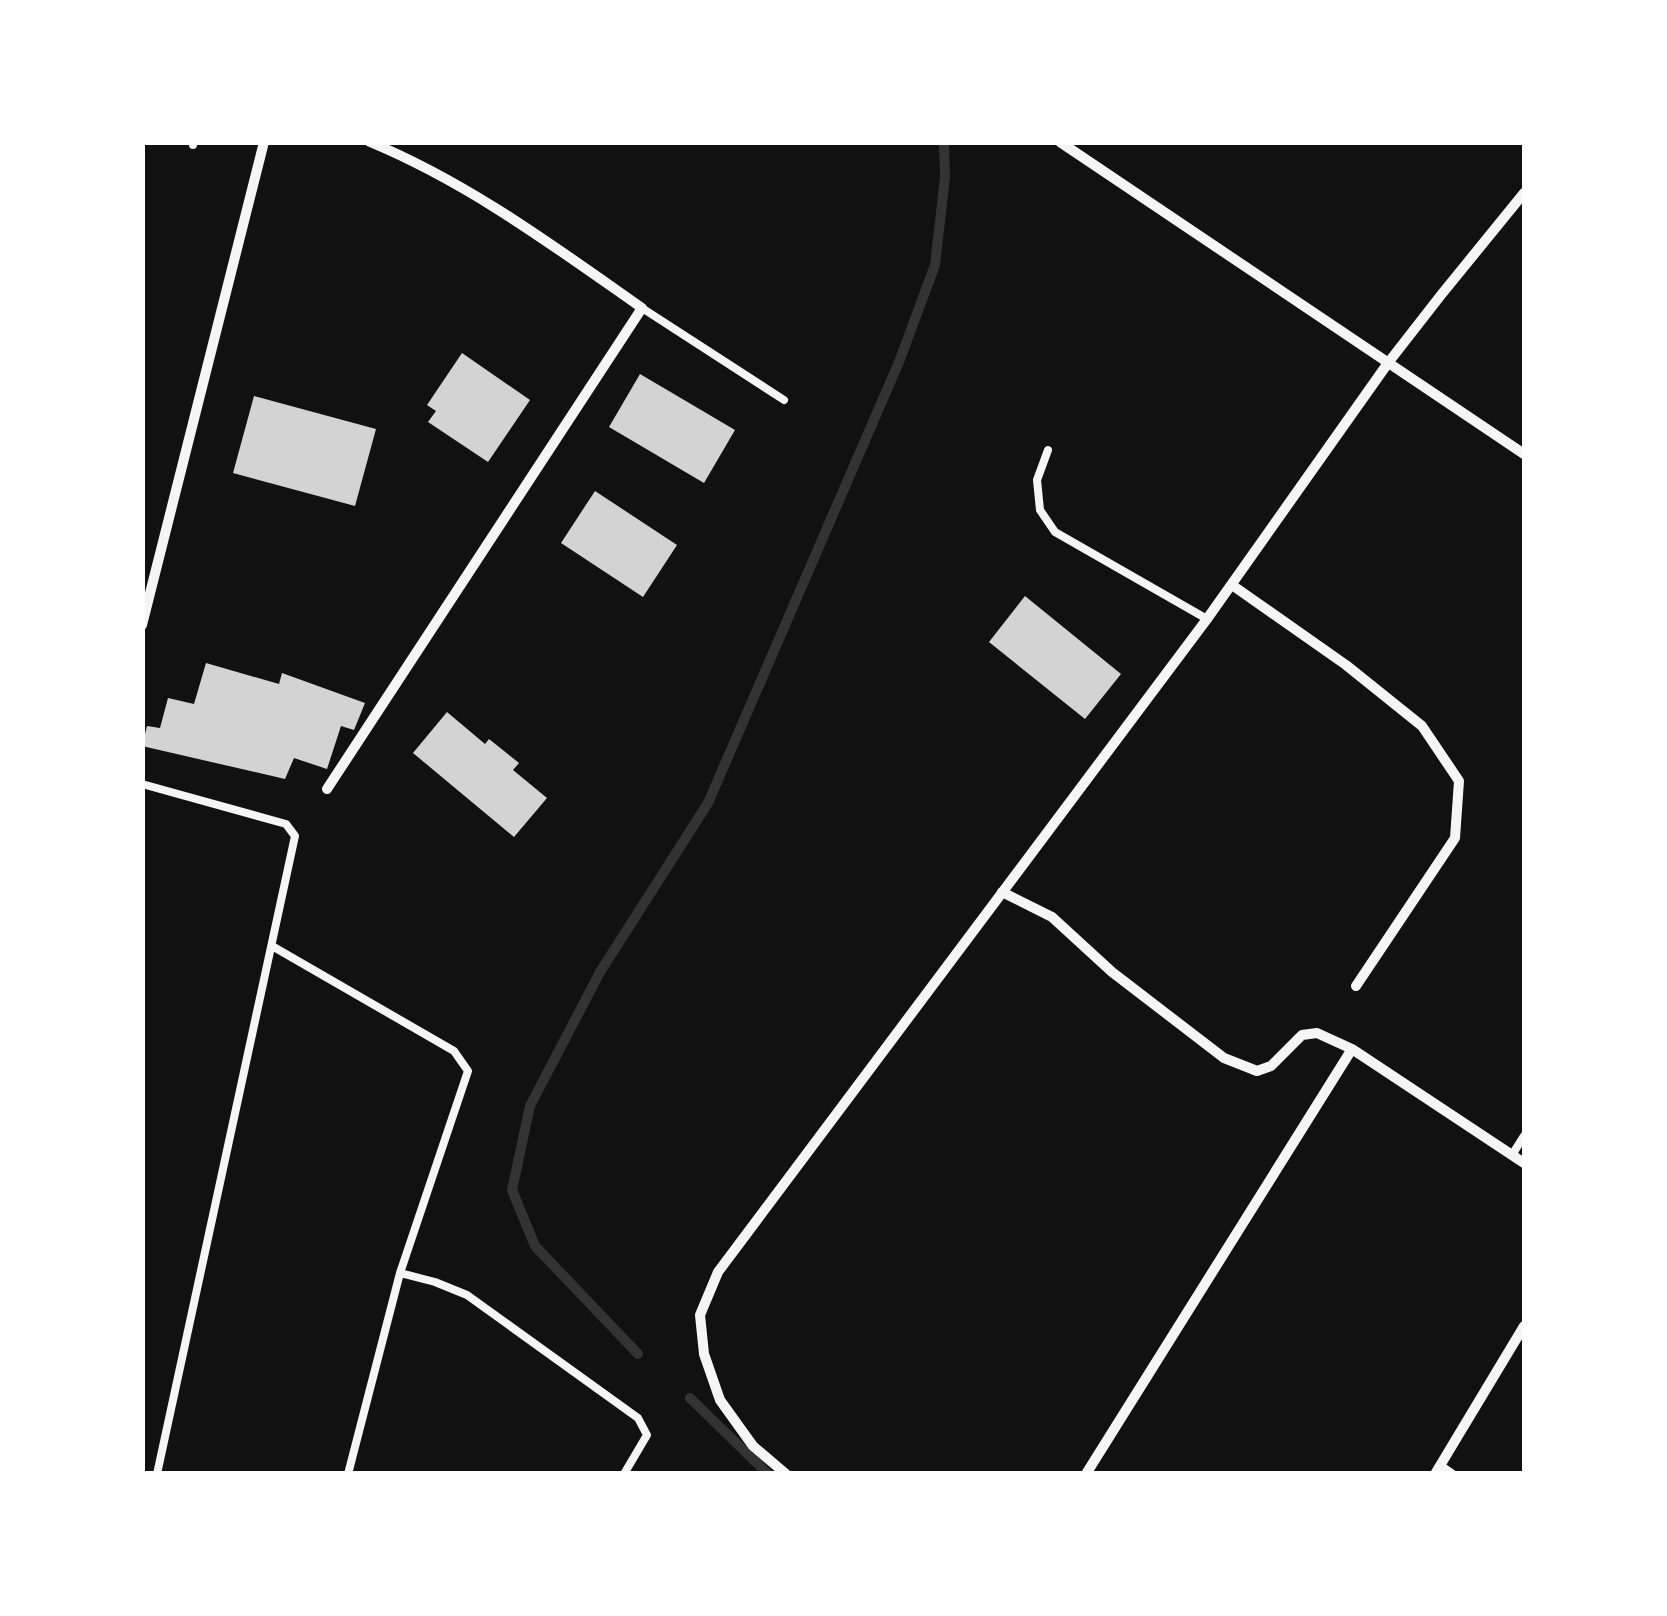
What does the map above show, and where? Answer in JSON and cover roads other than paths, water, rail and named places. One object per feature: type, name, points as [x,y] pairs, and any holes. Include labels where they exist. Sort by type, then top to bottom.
[{"type":"street","points":[[142,625],[264,142]]},
{"type":"street","points":[[328,790],[642,308],[518,222],[414,160],[370,142]]},
{"type":"street","points":[[1060,142],[1524,454]]},
{"type":"street","points":[[786,1474],[753,1446],[720,1400],[704,1354],[700,1315],[718,1272],[1208,620],[1388,364],[1524,194]]},
{"type":"street","points":[[1232,585],[1346,665],[1422,726],[1458,781],[1455,838],[1356,986]]},
{"type":"street","points":[[1002,892],[1052,917],[1112,972],[1224,1058],[1257,1071],[1271,1066],[1302,1034],[1317,1033],[1352,1049],[1524,1163]]},
{"type":"street","points":[[1086,1474],[1352,1049]]},
{"type":"street","points":[[1437,1469],[1524,1326]]},
{"type":"lane","points":[[642,308],[784,400]]},
{"type":"lane","points":[[1048,450],[1037,480],[1040,510],[1055,532],[1208,620]]},
{"type":"lane","points":[[142,784],[286,824],[295,836],[156,1474]]},
{"type":"lane","points":[[272,946],[454,1051],[468,1072],[400,1273],[348,1474]]},
{"type":"lane","points":[[1512,1155],[1524,1136]]},
{"type":"lane","points":[[400,1273],[467,1294],[638,1418],[647,1435],[624,1474]]},
{"type":"lane","points":[[1437,1469],[1453,1474]]},
{"type":"waterway","points":[[638,1354],[535,1246],[512,1190],[530,1106],[600,972],[708,803],[899,362],[935,265],[945,177],[944,142]]},
{"type":"waterway","points":[[690,1398],[768,1474]]}]
